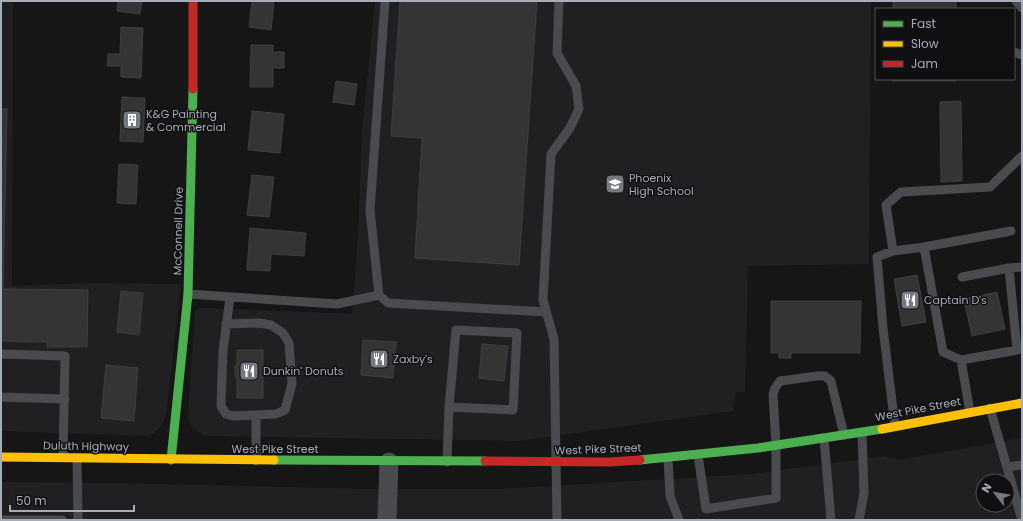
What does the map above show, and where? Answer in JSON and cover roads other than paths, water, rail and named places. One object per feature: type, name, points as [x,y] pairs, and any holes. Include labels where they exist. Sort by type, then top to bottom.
[{"type":"main road","name":"McConnell Drive","points":[[171,460],[188,294],[193,109],[193,1]]},
{"type":"main road","name":"West Pike Street","points":[[171,460],[556,463],[610,462],[698,455],[776,445],[862,432],[1022,403]]},
{"type":"main road","name":"Duluth Highway","points":[[1,456],[171,460]]},
{"type":"street","points":[[387,520],[389,462]]},
{"type":"lane","points":[[385,1],[370,210],[379,295],[388,303],[546,312]]},
{"type":"lane","points":[[557,520],[554,339],[543,300],[551,154],[570,128],[579,109],[576,86],[556,53],[559,1]]},
{"type":"lane","points":[[1016,1],[1022,8]]},
{"type":"lane","points":[[893,251],[886,205],[901,192],[990,187],[1022,156]]},
{"type":"lane","points":[[895,426],[883,328],[877,257],[893,251],[924,247],[1011,231]]},
{"type":"lane","points":[[924,247],[943,352],[961,360],[1017,350],[1009,268]]},
{"type":"lane","points":[[962,277],[1022,267]]},
{"type":"lane","points":[[188,294],[336,304],[379,295]]},
{"type":"lane","points":[[226,324],[272,325],[283,333],[289,343],[292,384],[285,410],[276,414],[233,416],[226,414],[221,406],[223,351],[226,324],[230,297]]},
{"type":"lane","points":[[447,462],[449,407],[456,330],[517,334],[513,410],[449,407]]},
{"type":"lane","points":[[1,354],[65,356],[63,458]]},
{"type":"lane","points":[[961,360],[970,412]]},
{"type":"lane","points":[[698,455],[706,509],[776,498],[776,445],[773,394],[780,381],[825,376],[831,381],[844,435]]},
{"type":"lane","points":[[1,397],[65,399]]},
{"type":"lane","points":[[990,408],[1022,520]]},
{"type":"lane","points":[[256,415],[256,461]]},
{"type":"lane","points":[[859,520],[864,493],[862,432]]},
{"type":"lane","points":[[824,438],[831,520]]},
{"type":"lane","points":[[77,457],[78,520]]},
{"type":"lane","points":[[668,458],[670,496],[679,520]]},
{"type":"lane","points":[[1007,467],[1022,465]]},
{"type":"lane","points":[[1,520],[62,520]]},
{"type":"place","name":"K&G Painting & Commercial","points":[[132,120]]},
{"type":"place","name":"Phoenix High School","points":[[615,184]]},
{"type":"place","name":"Captain D's","points":[[910,300]]},
{"type":"place","name":"Zaxby's","points":[[379,359]]},
{"type":"place","name":"Dunkin' Donuts","points":[[249,371]]}]
